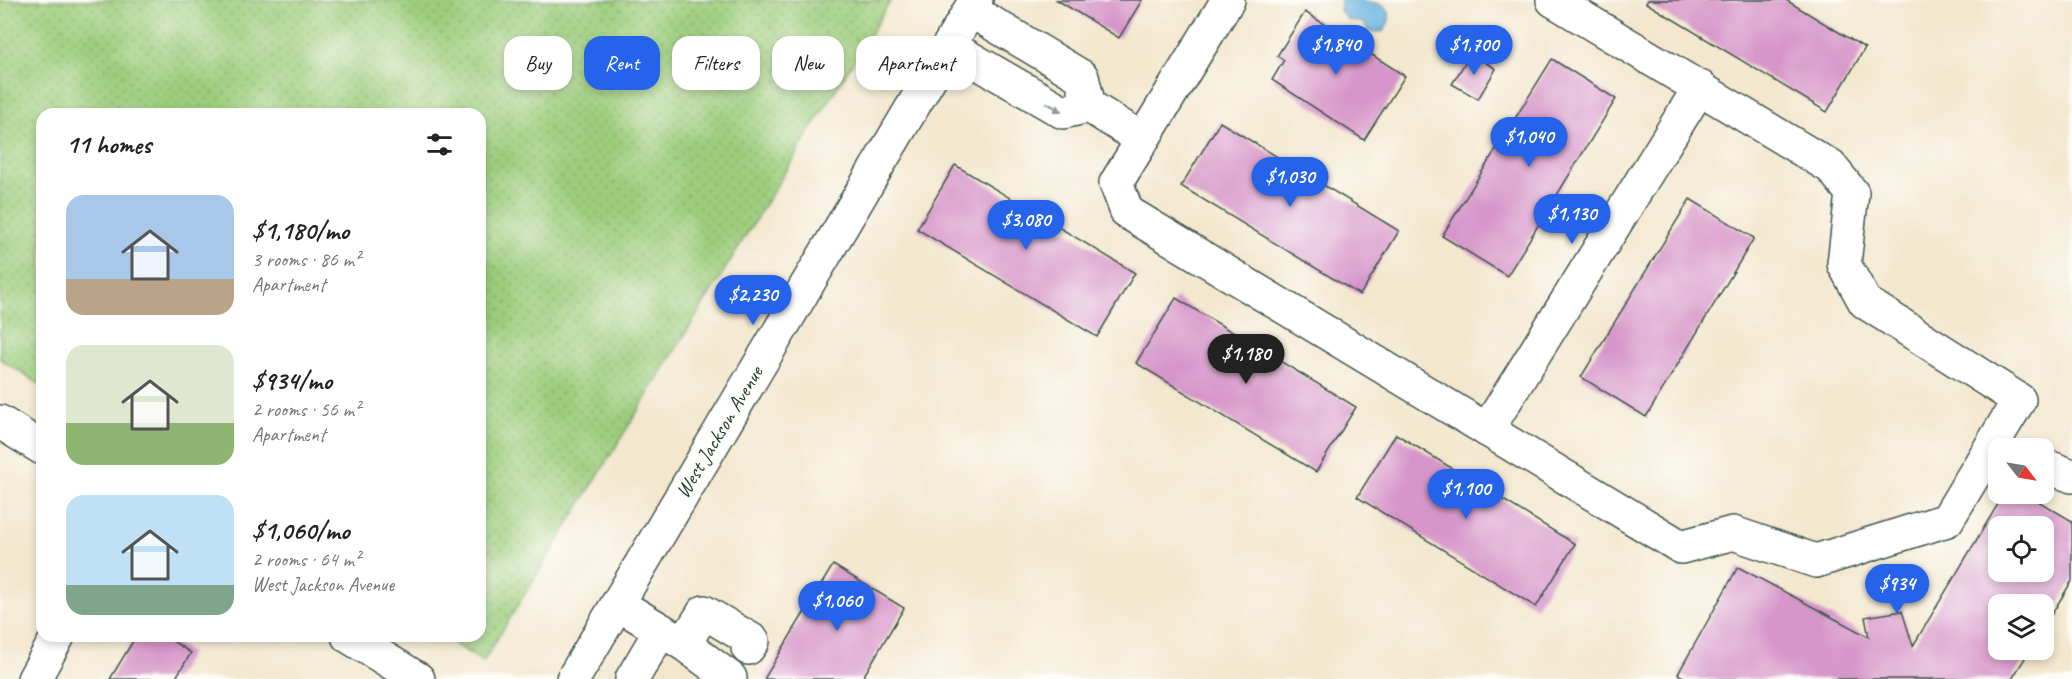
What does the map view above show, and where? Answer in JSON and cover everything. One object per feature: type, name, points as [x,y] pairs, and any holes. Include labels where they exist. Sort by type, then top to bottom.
[{"type":"street","points":[[1227,0],[1116,183],[1127,212],[1681,547],[1733,533],[1816,561],[1947,520],[1988,458]]},
{"type":"street","points":[[1553,0],[1831,167],[1852,193],[1844,264],[1864,302],[2019,400],[2000,438]]},
{"type":"street","points":[[973,5],[1082,78],[1089,106],[1142,139]]},
{"type":"street","name":"West Jackson Avenue","points":[[955,36],[973,5]]},
{"type":"street","points":[[976,62],[1063,112],[1089,106]]},
{"type":"street","points":[[1487,429],[1700,87]]},
{"type":"street","name":"West Jackson Avenue","points":[[573,679],[923,90]]},
{"type":"street","points":[[0,422],[36,443]]},
{"type":"street","points":[[2054,469],[2072,476]]},
{"type":"street","points":[[618,604],[673,637],[735,669],[753,640],[704,612],[673,637],[632,679]]},
{"type":"street","points":[[34,679],[55,642]]},
{"type":"street","points":[[356,642],[403,675]]},
{"type":"green space","points":[[0,0],[891,0],[869,36],[856,36],[856,57],[844,76],[844,36],[772,36],[772,90],[836,90],[483,662],[451,642],[486,642],[486,108],[36,108],[36,382],[0,359]]},
{"type":"water","points":[[1341,0],[1360,0],[1385,8],[1389,13],[1389,21],[1384,31],[1368,30],[1364,23],[1348,20],[1340,11]]},
{"type":"building","points":[[1057,0],[1142,0],[1119,38]]},
{"type":"building","points":[[1648,0],[1786,0],[1865,48],[1827,112],[1646,3]]},
{"type":"building","points":[[1305,12],[1405,76],[1364,140],[1272,80],[1284,60],[1277,56]]},
{"type":"building","points":[[1471,53],[1496,69],[1478,99],[1452,84]]},
{"type":"building","points":[[1552,59],[1616,99],[1507,276],[1442,236]]},
{"type":"building","points":[[1220,122],[1399,231],[1360,295],[1181,186]]},
{"type":"building","points":[[955,165],[1135,273],[1097,337],[917,229]]},
{"type":"building","points":[[1690,199],[1754,238],[1646,417],[1581,377]]},
{"type":"building","points":[[1176,298],[1356,407],[1316,472],[1136,363]]},
{"type":"building","points":[[1396,434],[1575,544],[1536,607],[1357,497]]},
{"type":"building","points":[[1998,504],[2043,504],[2072,521],[2072,581],[2054,610],[2054,594],[1988,594],[1988,660],[2024,660],[2012,679],[1687,679],[1678,674],[1738,567],[1869,637],[1865,617],[1902,611],[1913,646],[1988,521],[1988,582],[2054,582],[2054,516],[1991,516]]},
{"type":"building","points":[[833,565],[904,608],[862,679],[764,679]]},
{"type":"building","points":[[132,642],[174,642],[191,653],[175,679],[110,679]]}]
